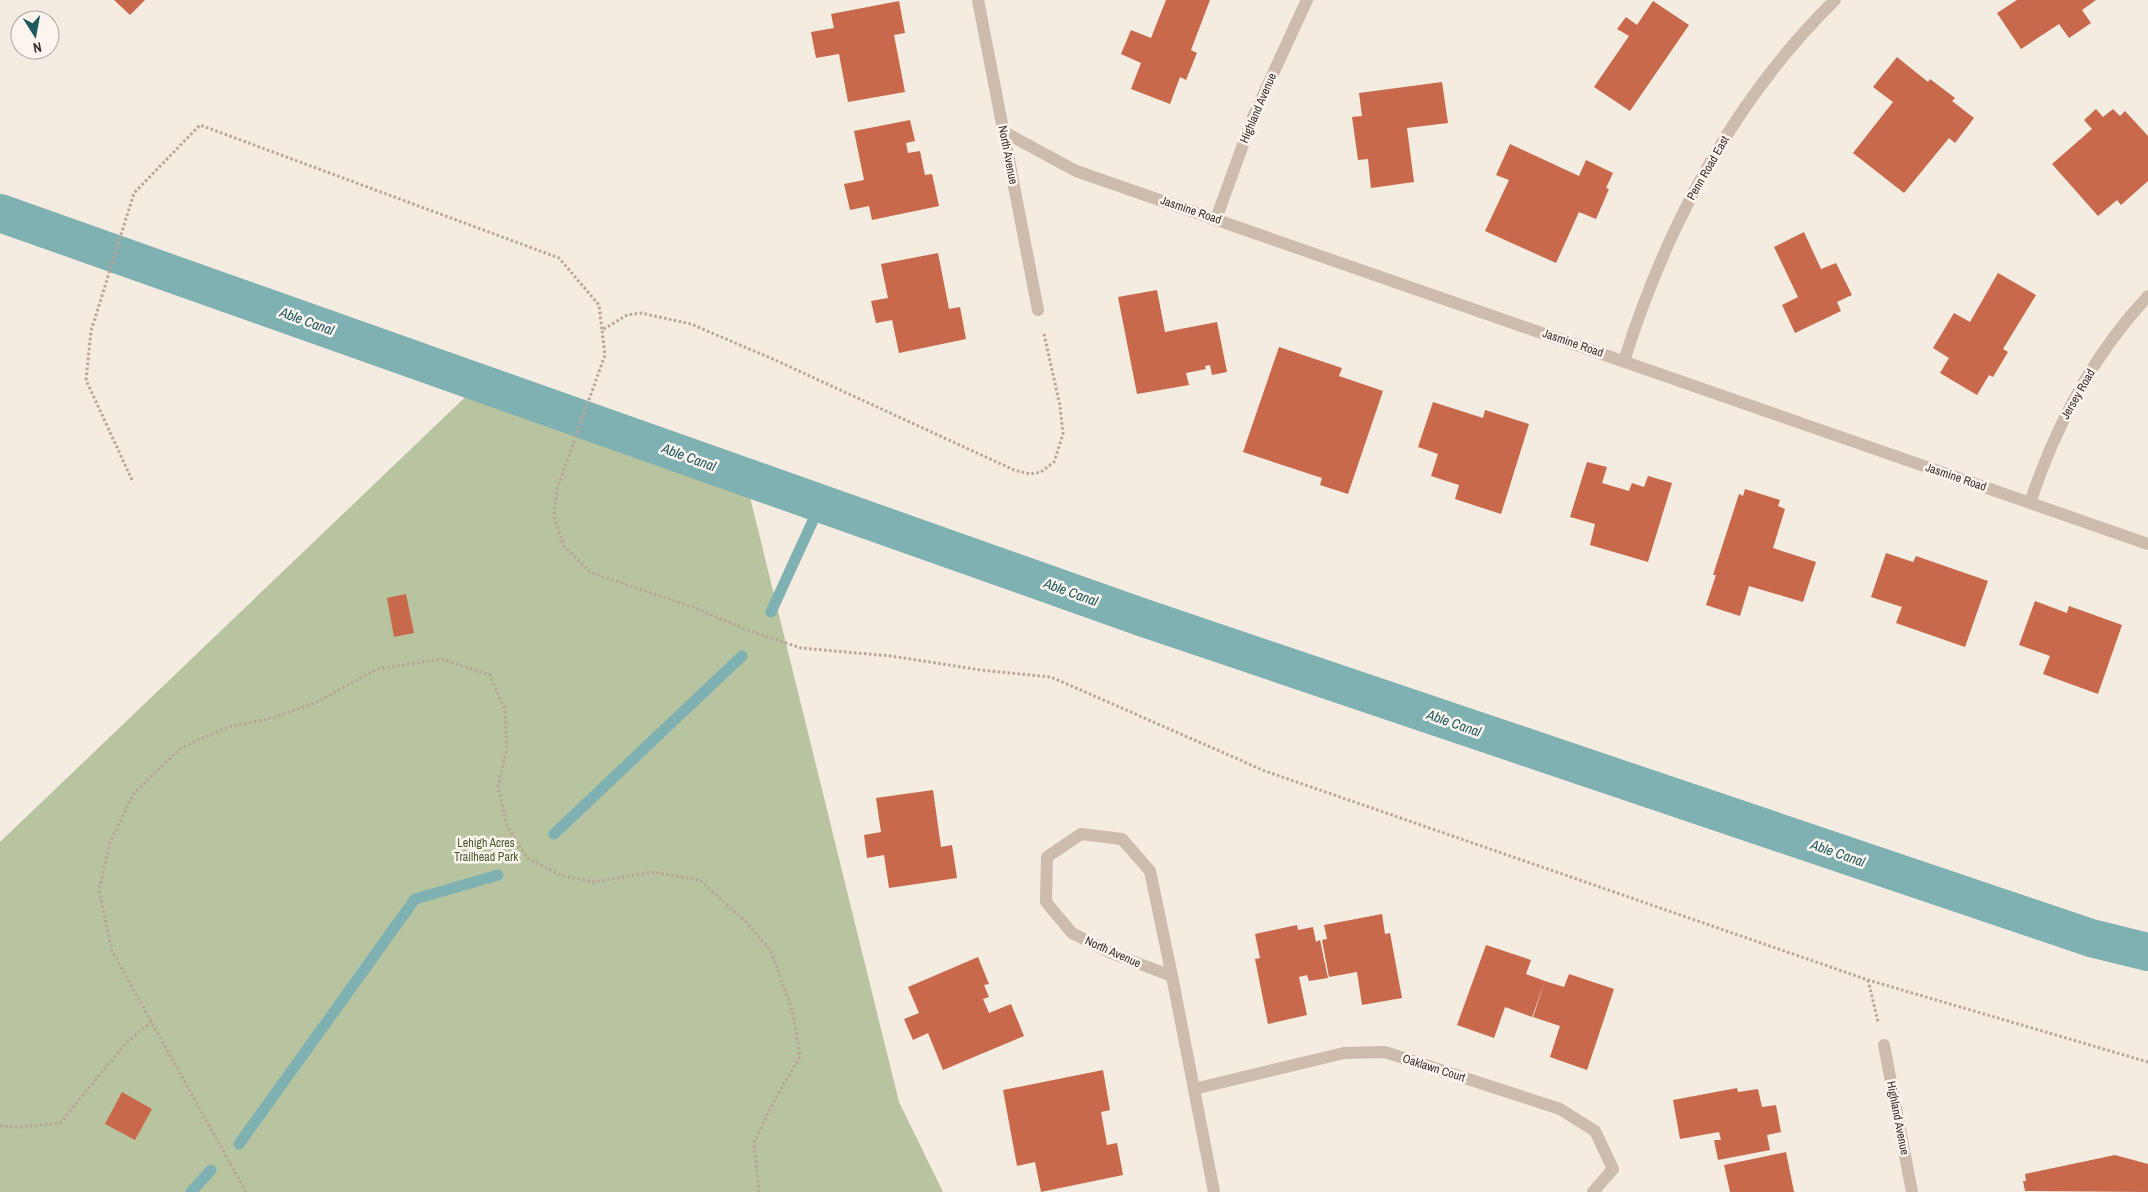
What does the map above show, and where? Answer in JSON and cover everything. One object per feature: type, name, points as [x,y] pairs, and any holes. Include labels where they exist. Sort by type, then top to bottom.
[{"type":"street","name":"North Avenue","points":[[978,0],[1038,310]]},
{"type":"street","name":"Highland Avenue","points":[[1216,219],[1253,117],[1307,0]]},
{"type":"street","name":"Penn Road East","points":[[1624,361],[1640,309],[1661,258],[1685,209],[1725,138],[1774,69],[1835,0]]},
{"type":"street","name":"Jasmine Road","points":[[1004,132],[1076,171],[2148,544]]},
{"type":"street","name":"Jersey Road","points":[[2030,503],[2044,463],[2065,416],[2103,351],[2128,318],[2148,296]]},
{"type":"street","name":"North Avenue","points":[[1172,976],[1111,953],[1072,933],[1046,902],[1048,857],[1081,834],[1122,839],[1150,871],[1172,976],[1214,1192]]},
{"type":"street","name":"Highland Avenue","points":[[1884,1044],[1912,1192]]},
{"type":"street","name":"Oaklawn Court","points":[[1194,1089],[1344,1053],[1386,1052],[1560,1109],[1595,1131],[1613,1169],[1593,1192]]},
{"type":"path","points":[[132,480],[86,380],[91,331],[134,193],[200,125],[559,258],[600,305],[605,355],[557,489],[554,516],[564,546],[590,572],[698,609],[742,628],[801,648],[891,656],[981,670],[1052,677],[1265,770],[1868,980],[2148,1062]]},
{"type":"path","points":[[602,330],[627,316],[641,313],[691,324],[775,360],[1014,470],[1030,474],[1041,472],[1054,462],[1063,434],[1060,406],[1038,310]]},
{"type":"path","points":[[246,1192],[112,951],[99,890],[110,842],[134,794],[181,748],[228,727],[273,718],[317,702],[377,668],[442,659],[490,675],[505,710],[507,748],[498,786],[507,826],[527,858],[561,875],[593,882],[652,872],[700,880],[746,922],[771,951],[793,1013],[800,1057],[775,1099],[754,1142],[759,1192]]},
{"type":"path","points":[[1868,980],[1884,1044]]},
{"type":"path","points":[[0,1126],[20,1127],[60,1123],[126,1043],[152,1022]]},
{"type":"green space","name":"Lehigh Acres Trailhead Park","points":[[481,382],[745,477],[899,1102],[943,1192],[0,1192],[0,842]]},
{"type":"building","points":[[114,0],[145,0],[130,15]]},
{"type":"building","points":[[1166,0],[1210,0],[1191,50],[1197,53],[1186,80],[1180,77],[1170,104],[1131,89],[1141,63],[1121,54],[1131,30],[1151,38]]},
{"type":"building","points":[[2017,0],[2096,0],[2082,10],[2091,23],[2069,38],[2059,24],[2021,49],[1997,13]]},
{"type":"building","points":[[899,1],[905,33],[894,35],[905,92],[848,102],[839,54],[816,58],[811,32],[834,28],[831,14]]},
{"type":"building","points":[[1653,1],[1689,25],[1630,111],[1594,87],[1629,36],[1617,29],[1626,17],[1637,25]]},
{"type":"building","points":[[1897,57],[1928,82],[1930,79],[1955,98],[1952,101],[1974,118],[1955,143],[1949,138],[1904,193],[1853,153],[1893,102],[1873,87]]},
{"type":"building","points":[[1442,82],[1448,123],[1407,128],[1414,182],[1371,188],[1368,159],[1358,160],[1352,117],[1362,116],[1359,93]]},
{"type":"building","points":[[2096,109],[2103,117],[2113,109],[2120,116],[2125,111],[2148,136],[2148,181],[2121,205],[2117,200],[2098,216],[2052,164],[2092,129],[2084,120]]},
{"type":"building","points":[[910,120],[915,141],[906,143],[908,153],[920,151],[925,175],[932,174],[939,206],[872,220],[869,206],[850,210],[844,184],[864,180],[854,131]]},
{"type":"building","points":[[1510,144],[1579,176],[1586,160],[1613,173],[1606,188],[1609,189],[1596,219],[1579,212],[1556,263],[1485,231],[1509,180],[1496,175]]},
{"type":"building","points":[[1804,232],[1821,269],[1836,263],[1852,295],[1837,302],[1841,311],[1795,333],[1782,305],[1798,297],[1774,247]]},
{"type":"building","points":[[938,253],[949,309],[960,307],[966,339],[899,353],[892,320],[876,323],[871,301],[888,298],[881,264]]},
{"type":"building","points":[[1998,273],[2036,295],[2003,349],[2008,352],[1993,377],[1989,375],[1977,395],[1940,373],[1949,358],[1933,348],[1954,313],[1970,322]]},
{"type":"building","points":[[1157,290],[1165,332],[1217,322],[1227,372],[1212,375],[1210,365],[1205,366],[1206,369],[1186,373],[1189,385],[1137,394],[1118,297]]},
{"type":"building","points":[[1279,347],[1342,368],[1339,376],[1383,391],[1348,494],[1320,485],[1322,478],[1243,452]]},
{"type":"building","points":[[1433,402],[1483,418],[1485,410],[1529,424],[1501,514],[1455,499],[1459,485],[1431,476],[1438,454],[1418,447]]},
{"type":"building","points":[[1587,462],[1607,467],[1602,483],[1629,491],[1632,483],[1644,487],[1648,476],[1672,483],[1648,562],[1590,545],[1595,524],[1570,517]]},
{"type":"building","points":[[1745,489],[1780,500],[1778,506],[1785,509],[1773,548],[1816,562],[1803,602],[1749,586],[1740,616],[1706,605],[1716,575],[1713,575],[1739,494],[1743,496]]},
{"type":"building","points":[[1886,553],[1913,562],[1916,556],[1988,581],[1965,647],[1896,623],[1902,607],[1871,597]]},
{"type":"building","points":[[406,594],[414,633],[394,637],[387,598]]},
{"type":"building","points":[[2035,601],[2067,613],[2069,606],[2122,625],[2098,694],[2043,674],[2050,656],[2019,645]]},
{"type":"building","points":[[933,790],[941,847],[952,845],[957,878],[889,888],[884,855],[867,858],[864,835],[881,832],[876,798]]},
{"type":"building","points":[[1382,914],[1385,934],[1390,933],[1402,998],[1362,1005],[1357,972],[1329,977],[1322,940],[1327,939],[1324,925]]},
{"type":"building","points":[[1297,925],[1298,930],[1313,927],[1316,942],[1320,940],[1328,978],[1309,981],[1307,975],[1299,977],[1307,1015],[1268,1024],[1255,959],[1260,958],[1255,934]]},
{"type":"building","points":[[1486,945],[1531,960],[1526,974],[1545,981],[1532,1017],[1505,1007],[1494,1038],[1457,1025]]},
{"type":"building","points":[[978,957],[989,984],[984,985],[989,997],[983,999],[989,1013],[1011,1004],[1024,1036],[943,1070],[928,1033],[913,1040],[904,1019],[919,1013],[908,987]]},
{"type":"building","points":[[1569,974],[1614,989],[1587,1070],[1550,1057],[1560,1026],[1533,1017],[1545,981],[1564,987]]},
{"type":"building","points":[[1103,1070],[1110,1110],[1101,1112],[1107,1145],[1117,1143],[1123,1175],[1041,1192],[1035,1162],[1017,1166],[1003,1090]]},
{"type":"building","points":[[1737,1088],[1738,1092],[1758,1089],[1762,1107],[1776,1105],[1781,1132],[1767,1135],[1770,1150],[1718,1160],[1714,1140],[1721,1140],[1719,1132],[1680,1139],[1673,1100]]},
{"type":"building","points":[[122,1092],[152,1109],[135,1140],[105,1124]]},
{"type":"building","points":[[1786,1152],[1794,1192],[1730,1192],[1724,1165]]},
{"type":"building","points":[[2115,1155],[2148,1164],[2148,1192],[2025,1191],[2023,1181],[2026,1181],[2025,1174]]},
{"type":"waterway","name":"Able Canal","points":[[0,213],[1144,618],[2091,938],[2148,952]]},
{"type":"waterway","points":[[771,612],[821,503]]},
{"type":"waterway","points":[[554,834],[742,656]]},
{"type":"waterway","points":[[239,1144],[415,899],[498,875]]},
{"type":"waterway","points":[[191,1192],[211,1170]]}]
